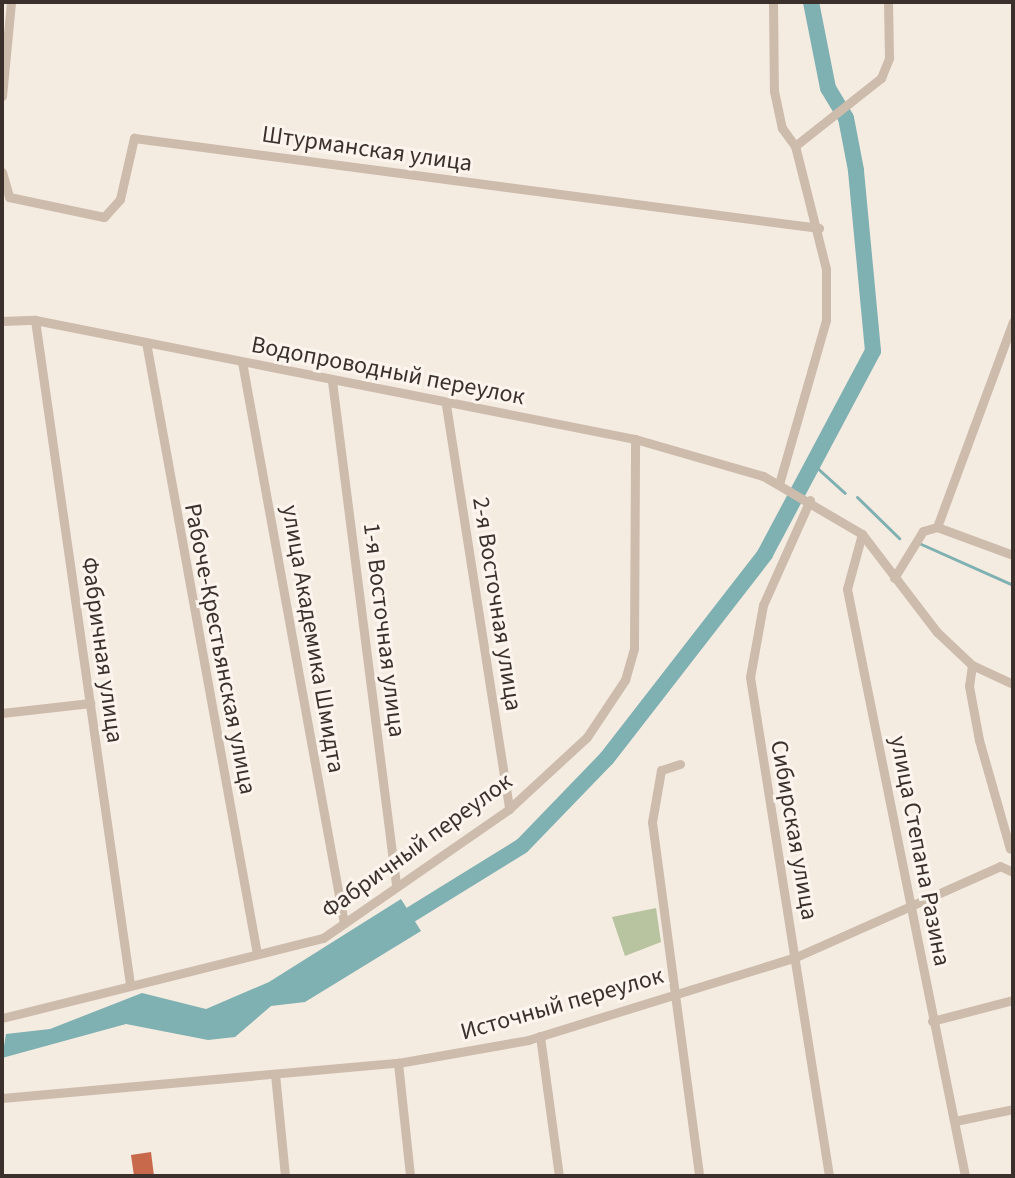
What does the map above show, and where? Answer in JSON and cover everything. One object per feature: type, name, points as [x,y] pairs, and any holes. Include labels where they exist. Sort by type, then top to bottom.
[{"type":"street","points":[[2,96],[11,2]]},
{"type":"street","points":[[773,2],[774,91],[782,128],[795,146],[819,228],[826,320],[779,484]]},
{"type":"street","points":[[795,146],[881,78],[889,58],[888,2]]},
{"type":"street","name":"Штурманская улица","points":[[2,172],[9,197],[104,217],[120,199],[134,138],[819,228]]},
{"type":"street","name":"Водопроводный переулок","points":[[2,321],[35,320],[145,346],[635,439],[763,476],[810,500],[862,534]]},
{"type":"street","name":"Фабричная улица","points":[[35,320],[130,984]]},
{"type":"street","points":[[937,527],[1013,322]]},
{"type":"street","name":"Рабоче-Крестьянская улица","points":[[145,346],[257,954]]},
{"type":"street","name":"улица Академика Шмидта","points":[[242,362],[344,923]]},
{"type":"street","name":"1-я Восточная улица","points":[[332,381],[396,884]]},
{"type":"street","name":"2-я Восточная улица","points":[[446,405],[509,809]]},
{"type":"street","name":"Фабричный переулок","points":[[2,1018],[323,938],[396,884],[509,809],[587,737],[625,680],[634,648],[635,439]]},
{"type":"street","name":"Сибирская улица","points":[[810,500],[763,605],[750,677],[829,1176]]},
{"type":"street","points":[[894,578],[923,531],[937,527],[1013,555]]},
{"type":"street","points":[[862,534],[894,578],[972,665],[1013,684]]},
{"type":"street","name":"улица Степана Разина","points":[[862,534],[847,589],[965,1176]]},
{"type":"street","points":[[972,665],[969,686],[979,740],[1011,848],[1000,866],[1013,872]]},
{"type":"street","points":[[2,713],[90,703]]},
{"type":"street","points":[[680,764],[661,770],[652,822],[672,994],[699,1176]]},
{"type":"street","name":"Источный переулок","points":[[2,1098],[398,1063],[540,1036],[796,957],[1000,866]]},
{"type":"street","points":[[932,1021],[1013,1000]]},
{"type":"street","points":[[540,1036],[559,1176]]},
{"type":"street","points":[[398,1063],[410,1176]]},
{"type":"street","points":[[275,1074],[285,1176]]},
{"type":"street","points":[[955,1121],[1013,1109]]},
{"type":"green space","points":[[656,908],[661,942],[625,956],[612,917]]},
{"type":"water","points":[[401,899],[421,931],[305,1002],[271,1006],[235,1037],[208,1040],[126,1024],[2,1058],[6,1034],[50,1029],[142,993],[206,1009],[269,982]]},
{"type":"building","points":[[151,1152],[154,1176],[134,1176],[131,1155]]},
{"type":"waterway","points":[[394,925],[522,846],[607,758],[765,554],[873,351],[856,170],[846,118],[828,88],[811,2]]},
{"type":"waterway","points":[[815,466],[845,493]]},
{"type":"waterway","points":[[857,497],[899,538]]},
{"type":"waterway","points":[[921,544],[1013,585]]}]
